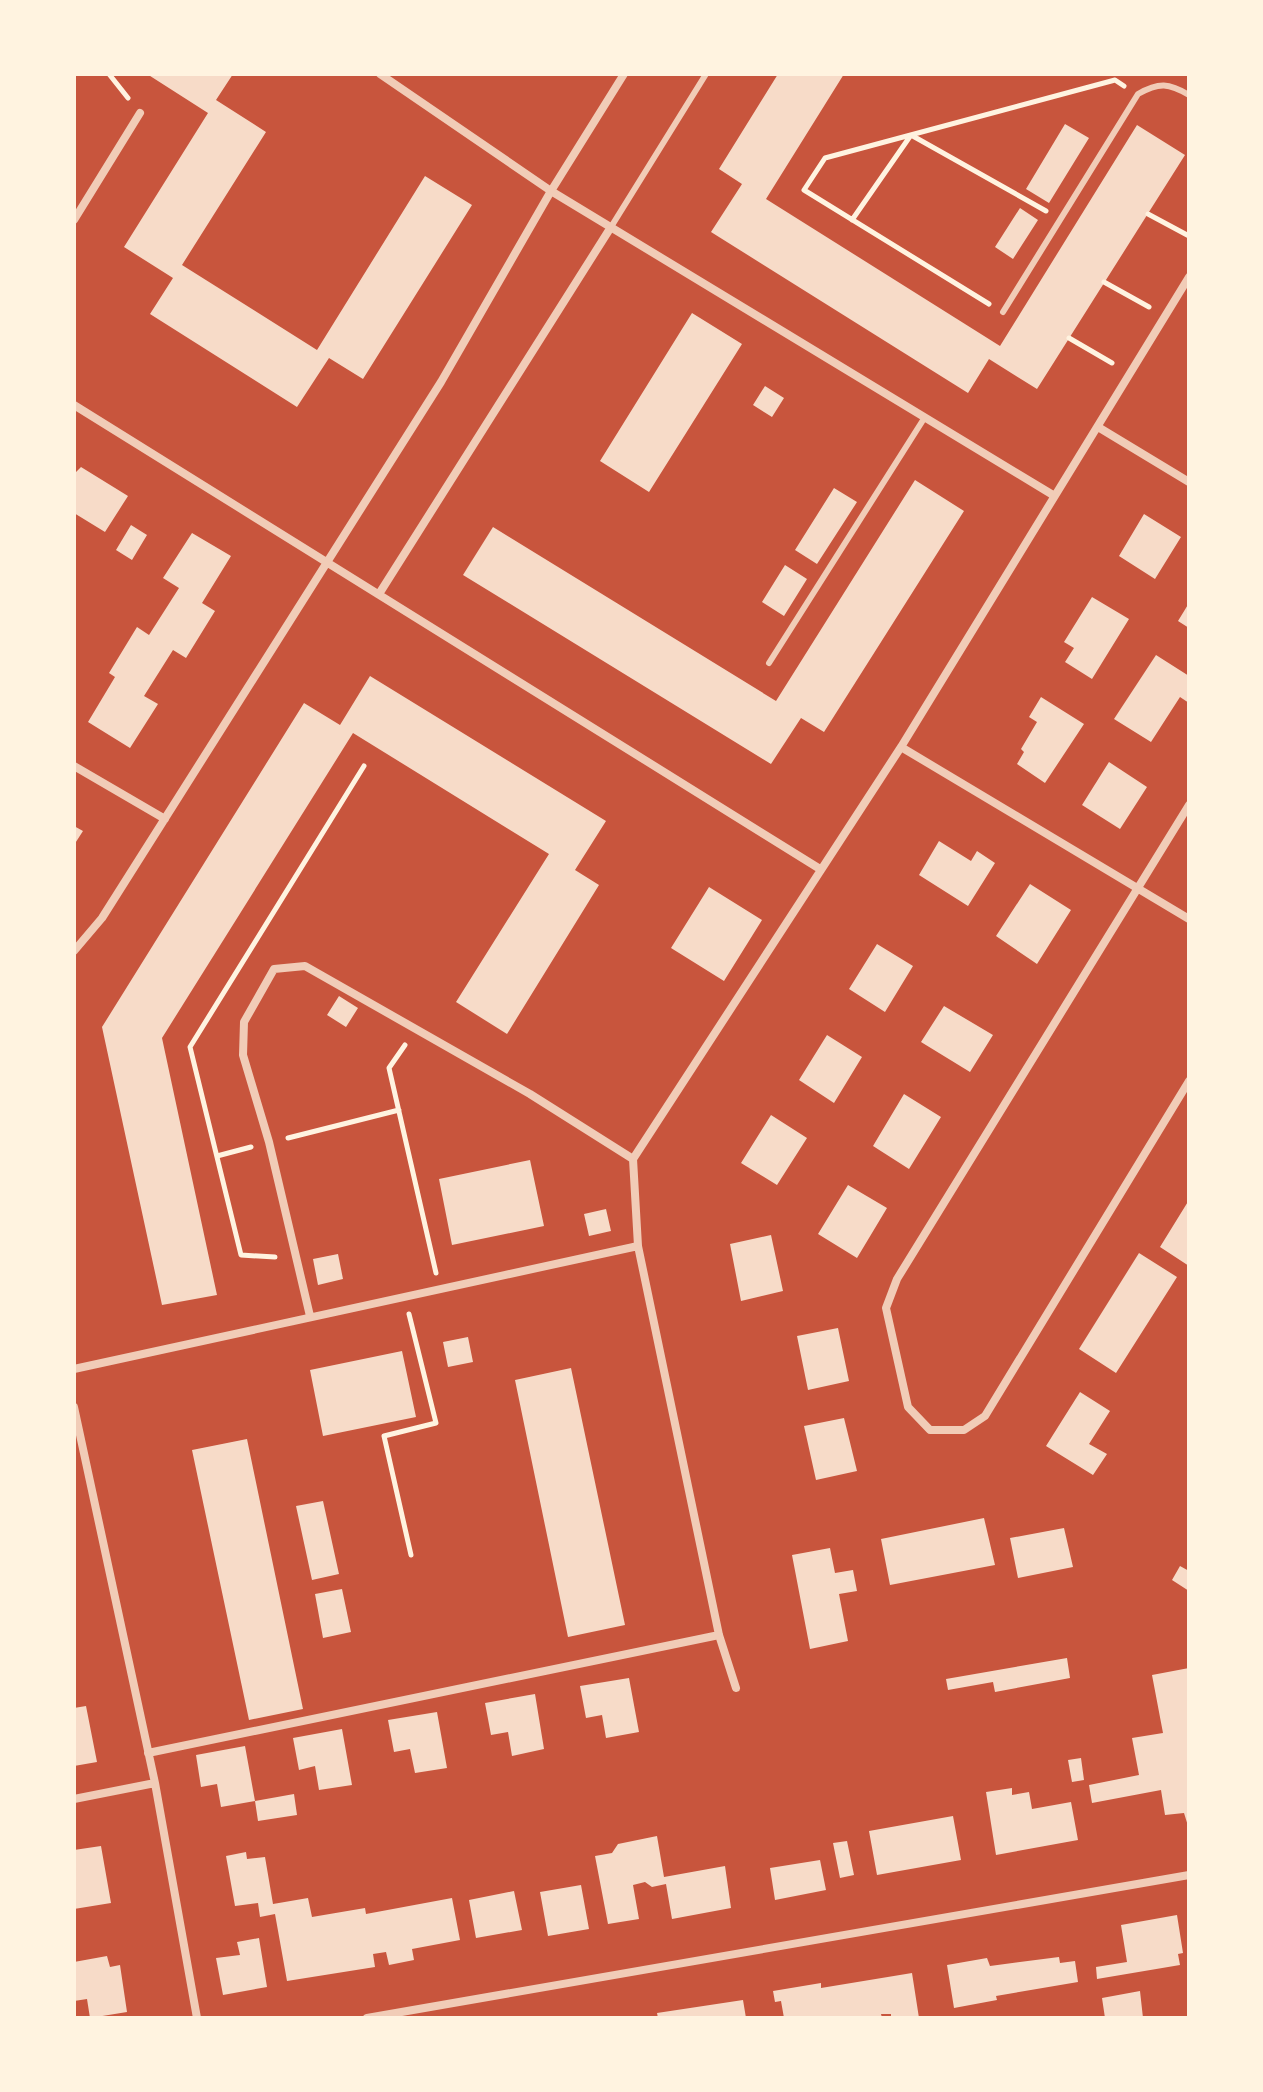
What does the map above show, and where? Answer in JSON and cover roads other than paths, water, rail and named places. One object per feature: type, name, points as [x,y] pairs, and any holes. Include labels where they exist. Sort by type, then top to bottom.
[{"type":"street","points":[[380,74],[551,191],[1053,495]]},
{"type":"street","points":[[74,951],[102,918],[441,382],[551,191],[624,74]]},
{"type":"street","points":[[74,220],[140,113]]},
{"type":"street","points":[[379,594],[611,227]]},
{"type":"street","points":[[736,1688],[719,1635],[638,1246],[633,1159],[901,747],[1189,277]]},
{"type":"street","points":[[74,405],[820,869]]},
{"type":"street","points":[[1098,427],[1189,482]]},
{"type":"street","points":[[901,747],[1136,891],[1189,919]]},
{"type":"street","points":[[74,766],[165,819]]},
{"type":"street","points":[[1189,805],[897,1279],[886,1308],[908,1407],[930,1430],[964,1430],[985,1416],[1189,1081]]},
{"type":"street","points":[[310,1316],[269,1142],[243,1055],[244,1022],[274,969],[305,966],[414,1031],[530,1094],[633,1159]]},
{"type":"street","points":[[74,1369],[638,1246]]},
{"type":"street","points":[[74,1407],[155,1783],[197,2018]]},
{"type":"street","points":[[148,1753],[719,1635]]},
{"type":"street","points":[[74,1799],[155,1783]]},
{"type":"street","points":[[367,2018],[1189,1875]]},
{"type":"lane","points":[[611,227],[706,74]]},
{"type":"lane","points":[[1003,312],[1138,94],[1154,85],[1172,85],[1189,95]]},
{"type":"lane","points":[[769,663],[925,417]]}]
